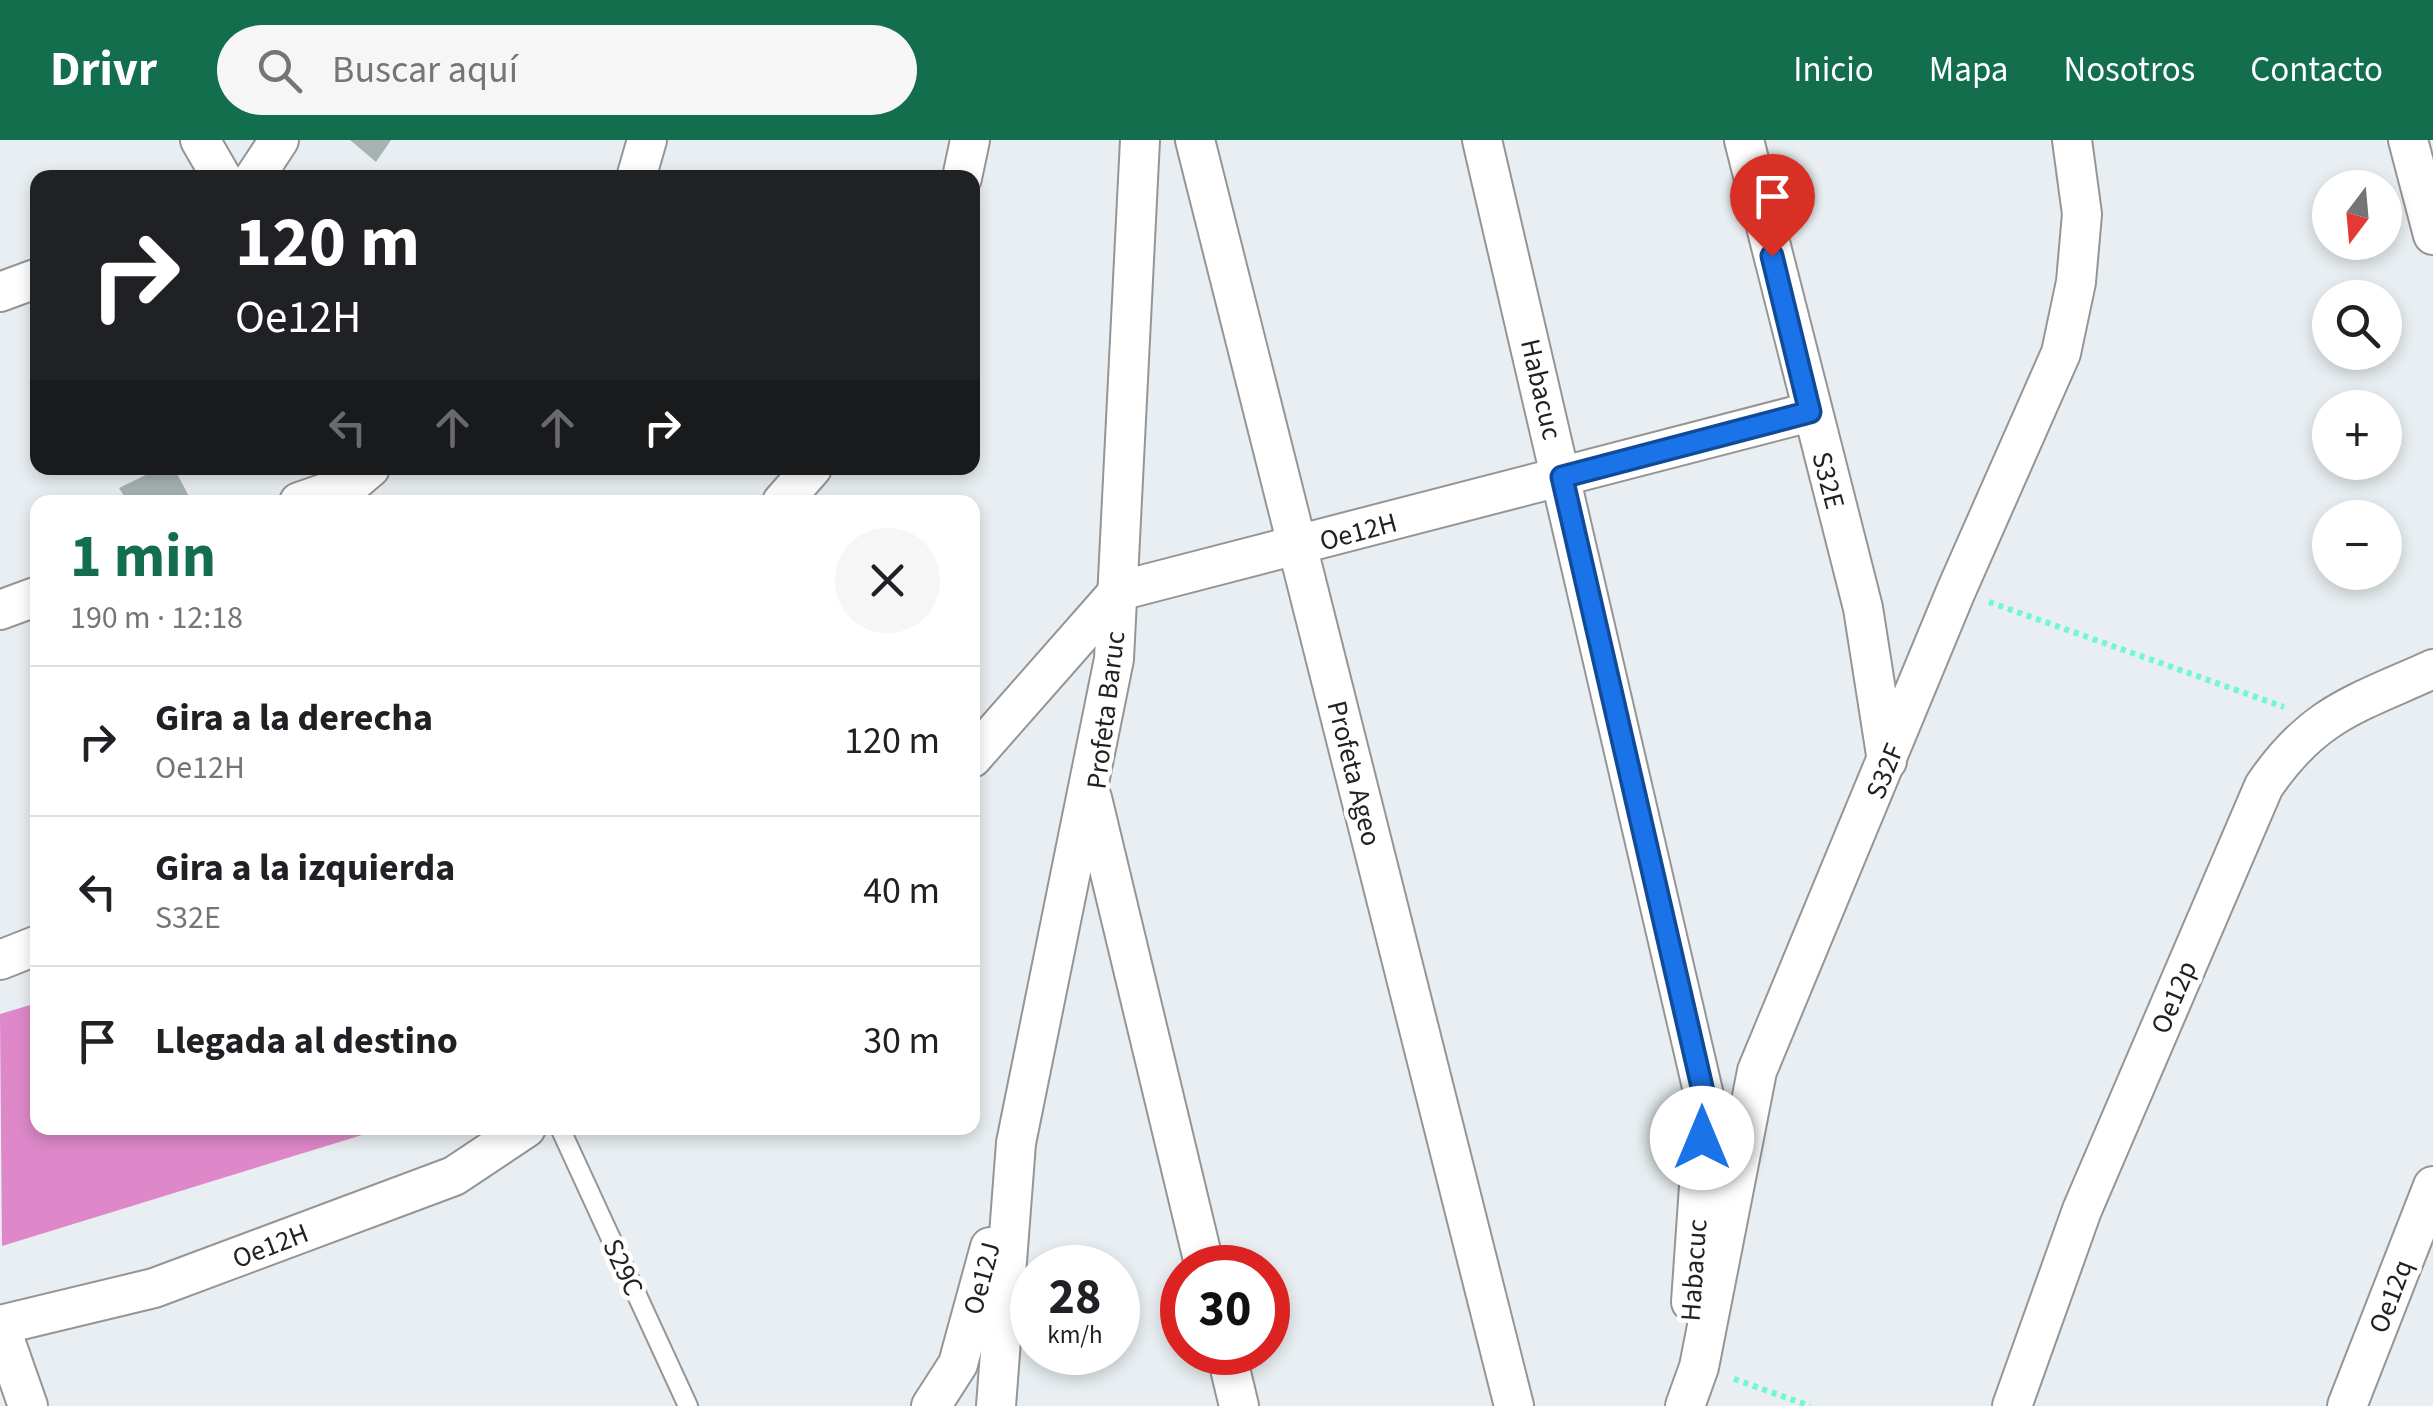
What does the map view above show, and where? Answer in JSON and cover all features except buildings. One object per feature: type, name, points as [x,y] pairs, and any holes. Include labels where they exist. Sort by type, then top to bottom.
[{"type":"street","points":[[200,140],[217,170]]},
{"type":"street","points":[[259,170],[279,140]]},
{"type":"street","points":[[638,170],[647,140]]},
{"type":"street","points":[[964,170],[970,140]]},
{"type":"street","name":"Profeta Baruc","points":[[1140,140],[1111,687],[1090,787],[1200,1245]]},
{"type":"street","name":"Profeta Ageo","points":[[1196,140],[1514,1406]]},
{"type":"street","name":"Habacuc","points":[[1482,140],[1705,1100],[1685,1406]]},
{"type":"street","name":"S32E","points":[[1744,140],[1810,412],[1863,608],[1888,764]]},
{"type":"street","name":"S32F","points":[[1685,1406],[1699,1368],[1756,1071],[1888,764],[1956,591],[2061,354],[2076,282],[2082,214],[2072,140]]},
{"type":"street","points":[[2408,140],[2433,235]]},
{"type":"street","points":[[0,292],[30,281]]},
{"type":"street","name":"Oe12H","points":[[1118,591],[1810,412]]},
{"type":"street","points":[[788,495],[806,475]]},
{"type":"street","points":[[316,495],[356,480]]},
{"type":"street","points":[[980,749],[1118,591]]},
{"type":"street","points":[[0,610],[30,599]]},
{"type":"street","name":"Oe12p","points":[[2012,1406],[2082,1210],[2264,786],[2291,747],[2322,720],[2433,669]]},
{"type":"street","points":[[996,1406],[1016,1143],[1090,787]]},
{"type":"street","points":[[0,960],[30,948]]},
{"type":"street","name":"Oe12H","points":[[0,1325],[154,1288],[454,1176],[516,1135]]},
{"type":"street","name":"Oe12J","points":[[931,1406],[958,1364],[1016,1143]]},
{"type":"street","name":"Oe12q","points":[[2347,1406],[2433,1186]]},
{"type":"street","points":[[0,1325],[28,1406]]},
{"type":"street","points":[[1231,1375],[1238,1406]]},
{"type":"lane","name":"S29C","points":[[563,1135],[688,1406]]},
{"type":"path","points":[[1956,591],[2322,720]]},
{"type":"path","points":[[1699,1368],[1810,1406]]},
{"type":"shaded area","points":[[30,1005],[30,1135],[362,1135],[2,1246],[0,1014]]},
{"type":"route","points":[[1702,1138],[1705,1100],[1562,477],[1810,412],[1772,256]]}]
